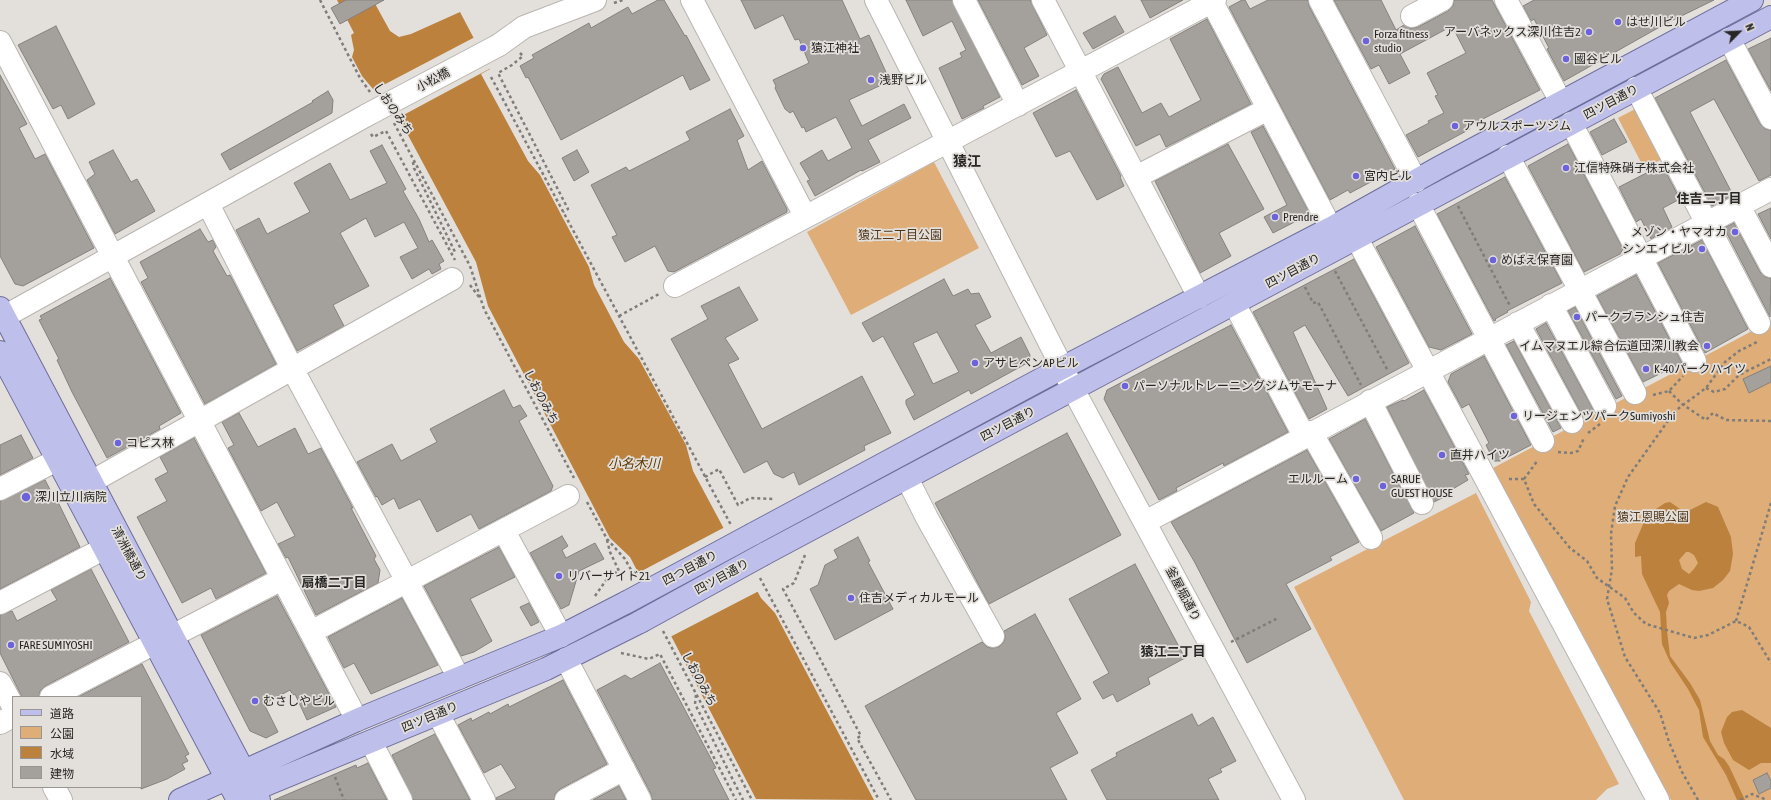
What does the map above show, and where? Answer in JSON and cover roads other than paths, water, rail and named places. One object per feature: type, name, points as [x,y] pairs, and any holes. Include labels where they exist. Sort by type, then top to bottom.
[{"type":"main road","name":"四ツ目通り","points":[[753,534],[1062,368],[1331,228],[1561,102],[1752,0]]},
{"type":"main road","name":"四ツ目通り","points":[[180,800],[241,791],[371,742],[566,659],[640,622],[1356,237],[1771,17]]},
{"type":"main road","name":"清洲橋通り","points":[[1,315],[91,482],[164,639],[241,791]]},
{"type":"main road","name":"清洲橋通り","points":[[0,352],[105,548],[164,639]]},
{"type":"main road","name":"四つ目通り","points":[[627,602],[753,534]]},
{"type":"main road","name":"四ツ目通り","points":[[241,791],[357,720],[561,636],[627,602]]},
{"type":"street","name":"小松橋","points":[[1,315],[113,257],[370,113],[507,47],[524,27],[595,0]]},
{"type":"street","points":[[692,0],[805,216]]},
{"type":"street","points":[[964,0],[1018,105]]},
{"type":"street","points":[[1043,0],[1199,297]]},
{"type":"street","points":[[1320,0],[1416,181]]},
{"type":"street","points":[[1412,16],[1442,0]]},
{"type":"street","points":[[1506,0],[1561,102]]},
{"type":"street","points":[[675,286],[805,216],[1018,105],[1080,70],[1213,1],[1331,228]]},
{"type":"street","name":"釜屋堀通り","points":[[880,2],[948,142],[1062,368],[1294,800]]},
{"type":"street","points":[[1729,40],[1771,118]]},
{"type":"street","points":[[0,42],[357,720]]},
{"type":"street","points":[[1636,88],[1707,223],[1759,332]]},
{"type":"street","points":[[1136,177],[1268,109]]},
{"type":"street","points":[[1571,123],[1695,361]]},
{"type":"street","points":[[1508,156],[1635,393]]},
{"type":"street","points":[[1144,522],[1771,189]]},
{"type":"street","points":[[208,204],[293,370],[459,678]]},
{"type":"street","points":[[1418,204],[1543,441]]},
{"type":"street","points":[[1739,206],[1771,266]]},
{"type":"street","points":[[1356,237],[1658,800]]},
{"type":"street","points":[[91,482],[459,276]]},
{"type":"street","points":[[1234,303],[1308,434],[1371,538]]},
{"type":"street","points":[[1551,305],[1605,406]]},
{"type":"street","points":[[1518,323],[1572,422]]},
{"type":"street","points":[[1370,401],[1422,504]]},
{"type":"street","points":[[0,489],[57,460]]},
{"type":"street","points":[[907,478],[927,518],[993,636]]},
{"type":"street","points":[[311,632],[504,531],[574,488]]},
{"type":"street","points":[[504,531],[561,636]]},
{"type":"street","points":[[0,603],[105,548]]},
{"type":"street","points":[[53,696],[282,579]]},
{"type":"street","points":[[566,659],[640,800]]},
{"type":"street","points":[[0,683],[12,704]]},
{"type":"street","points":[[438,714],[484,800]]},
{"type":"street","points":[[0,723],[12,717]]},
{"type":"street","points":[[371,742],[402,800]]},
{"type":"street","points":[[566,800],[624,769]]},
{"type":"street","points":[[55,788],[61,800]]},
{"type":"water","name":"小名木川","points":[[337,0],[373,0],[390,31],[399,37],[411,34],[460,12],[490,69],[481,74],[528,161],[540,175],[589,267],[594,285],[624,342],[639,359],[686,445],[693,471],[761,598],[775,613],[874,800],[756,799],[630,557],[610,538],[488,306],[476,262],[401,122],[362,76],[352,57],[354,50],[351,35],[354,33]]},
{"type":"water","points":[[1670,502],[1685,511],[1706,502],[1718,507],[1731,537],[1733,554],[1730,571],[1723,580],[1713,588],[1699,591],[1692,590],[1679,584],[1669,591],[1667,595],[1669,603],[1666,612],[1667,631],[1670,656],[1690,683],[1700,700],[1710,741],[1718,755],[1724,759],[1729,766],[1745,800],[1737,800],[1726,775],[1703,737],[1699,710],[1688,689],[1670,662],[1662,644],[1660,612],[1642,574],[1641,556],[1635,557],[1635,543],[1644,522],[1656,509],[1665,503]],"holes":[[[1686,552],[1694,555],[1698,563],[1689,574],[1682,569],[1679,560]]]},
{"type":"water","points":[[1742,710],[1771,728],[1771,763],[1761,763],[1749,770],[1733,760],[1724,743],[1721,732],[1727,717],[1732,712]]},
{"type":"place","name":"はせ川ビル","points":[[1618,22]]},
{"type":"place","name":"アーバネックス深川住吉2","points":[[1589,32]]},
{"type":"place","name":"Forza fitness studio","points":[[1366,41]]},
{"type":"place","name":"猿江神社","points":[[803,48]]},
{"type":"place","name":"國谷ビル","points":[[1566,59]]},
{"type":"place","name":"浅野ビル","points":[[871,80]]},
{"type":"place","name":"アウルスポーツジム","points":[[1455,126]]},
{"type":"place","name":"江信特殊硝子株式会社","points":[[1566,168]]},
{"type":"place","name":"宮内ビル","points":[[1356,176]]},
{"type":"place","name":"Prendre","points":[[1275,217]]},
{"type":"place","name":"メゾン・ヤマオカ","points":[[1735,232]]},
{"type":"place","name":"シンエイビル","points":[[1702,249]]},
{"type":"place","name":"めばえ保育園","points":[[1493,260]]},
{"type":"place","name":"パークブランシュ住吉","points":[[1577,317]]},
{"type":"place","name":"イムマヌエル綜合伝道団深川教会","points":[[1707,346]]},
{"type":"place","name":"アサヒペンAPビル","points":[[975,363]]},
{"type":"place","name":"K-40パークハイツ","points":[[1646,369]]},
{"type":"place","name":"パーソナルトレーニングジムサモーナ","points":[[1125,386]]},
{"type":"place","name":"リージェンツパークSumiyoshi","points":[[1514,416]]},
{"type":"place","name":"コピス林","points":[[118,443]]},
{"type":"place","name":"直井ハイツ","points":[[1442,455]]},
{"type":"place","name":"エルルーム","points":[[1356,479]]},
{"type":"place","name":"SARUE GUEST HOUSE","points":[[1383,486]]},
{"type":"place","name":"深川立川病院","points":[[26,497]]},
{"type":"place","name":"リバーサイド21","points":[[559,576]]},
{"type":"place","name":"住吉メディカルモール","points":[[851,598]]},
{"type":"place","name":"FARE SUMIYOSHI","points":[[11,645]]},
{"type":"place","name":"むさしやビル","points":[[255,701]]},
{"type":"district","name":"猿江","points":[[967,162]]},
{"type":"district","name":"住吉二丁目","points":[[1709,199]]},
{"type":"district","name":"扇橋二丁目","points":[[334,583]]},
{"type":"district","name":"猿江二丁目","points":[[1173,652]]},
{"type":"park label","name":"猿江二丁目公園","points":[[900,235]]},
{"type":"park label","name":"猿江恩賜公園","points":[[1653,517]]}]
